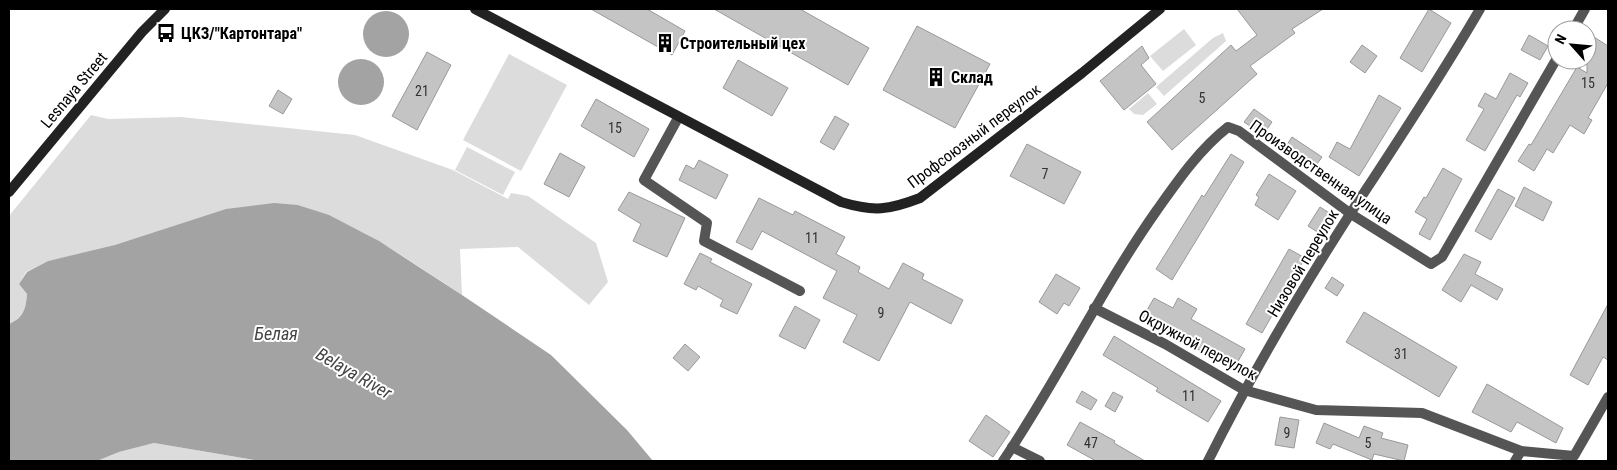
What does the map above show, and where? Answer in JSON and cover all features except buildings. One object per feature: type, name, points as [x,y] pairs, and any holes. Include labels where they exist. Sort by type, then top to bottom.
[{"type":"main road","name":"Lesnaya Street","points":[[9,192],[142,32],[165,9]]},
{"type":"main road","name":"Профсоюзный переулок","points":[[476,9],[678,118],[841,202],[866,210],[893,208],[920,198],[1082,73],[1160,9]]},
{"type":"street","name":"Низовой переулок","points":[[1208,461],[1244,390],[1351,214],[1452,58],[1480,9]]},
{"type":"street","points":[[1579,20],[1585,9]]},
{"type":"street","name":"Производственная улица","points":[[1002,461],[1133,244],[1188,166],[1213,139],[1228,127],[1239,131],[1351,214],[1431,264],[1442,257],[1550,70]]},
{"type":"street","points":[[678,118],[644,180],[707,223],[704,241],[800,291]]},
{"type":"street","name":"Окружной переулок","points":[[1094,308],[1165,344],[1244,390],[1316,410],[1422,413],[1522,451],[1574,456],[1608,397]]},
{"type":"street","points":[[1012,447],[1040,461]]},
{"type":"street","points":[[1515,461],[1522,451]]},
{"type":"shaded area","points":[[1184,29],[1196,45],[1163,71],[1150,56]]},
{"type":"shaded area","points":[[1223,33],[1226,41],[1164,96],[1156,87],[1213,38]]},
{"type":"shaded area","points":[[509,54],[567,85],[521,171],[463,140]]},
{"type":"shaded area","points":[[1148,93],[1157,104],[1143,115],[1134,114],[1129,109]]},
{"type":"shaded area","points":[[91,115],[108,119],[181,117],[355,135],[453,170],[508,199],[511,193],[528,196],[596,243],[608,282],[589,305],[518,247],[460,249],[462,295],[403,256],[363,233],[342,222],[298,205],[48,261],[26,272],[19,284],[27,294],[25,308],[18,318],[9,324],[9,216]]},
{"type":"shaded area","points":[[467,147],[515,172],[503,195],[455,170]]},
{"type":"shaded area","points":[[154,443],[261,461],[97,461],[119,452]]},
{"type":"water","points":[[386,11],[399,15],[405,21],[409,34],[405,47],[399,53],[386,57],[373,53],[367,47],[363,34],[367,21],[373,15]]},
{"type":"water","points":[[361,59],[374,63],[380,69],[384,82],[380,95],[374,101],[361,105],[348,101],[342,95],[338,82],[342,69],[348,63]]},
{"type":"water","name":"Белая","points":[[274,203],[298,205],[329,215],[379,241],[551,355],[627,430],[653,461],[261,461],[154,443],[119,452],[97,461],[9,461],[9,324],[18,319],[25,309],[27,294],[19,284],[27,272],[48,261],[115,245],[226,209]]},
{"type":"place","name":"ЦКЗ/\"Картонтара\"","points":[[166,33]]},
{"type":"place","name":"Строительный цех","points":[[665,43]]},
{"type":"place","name":"Склад","points":[[936,77]]},
{"type":"water label","name":"Belaya River","points":[[354,373]]}]
